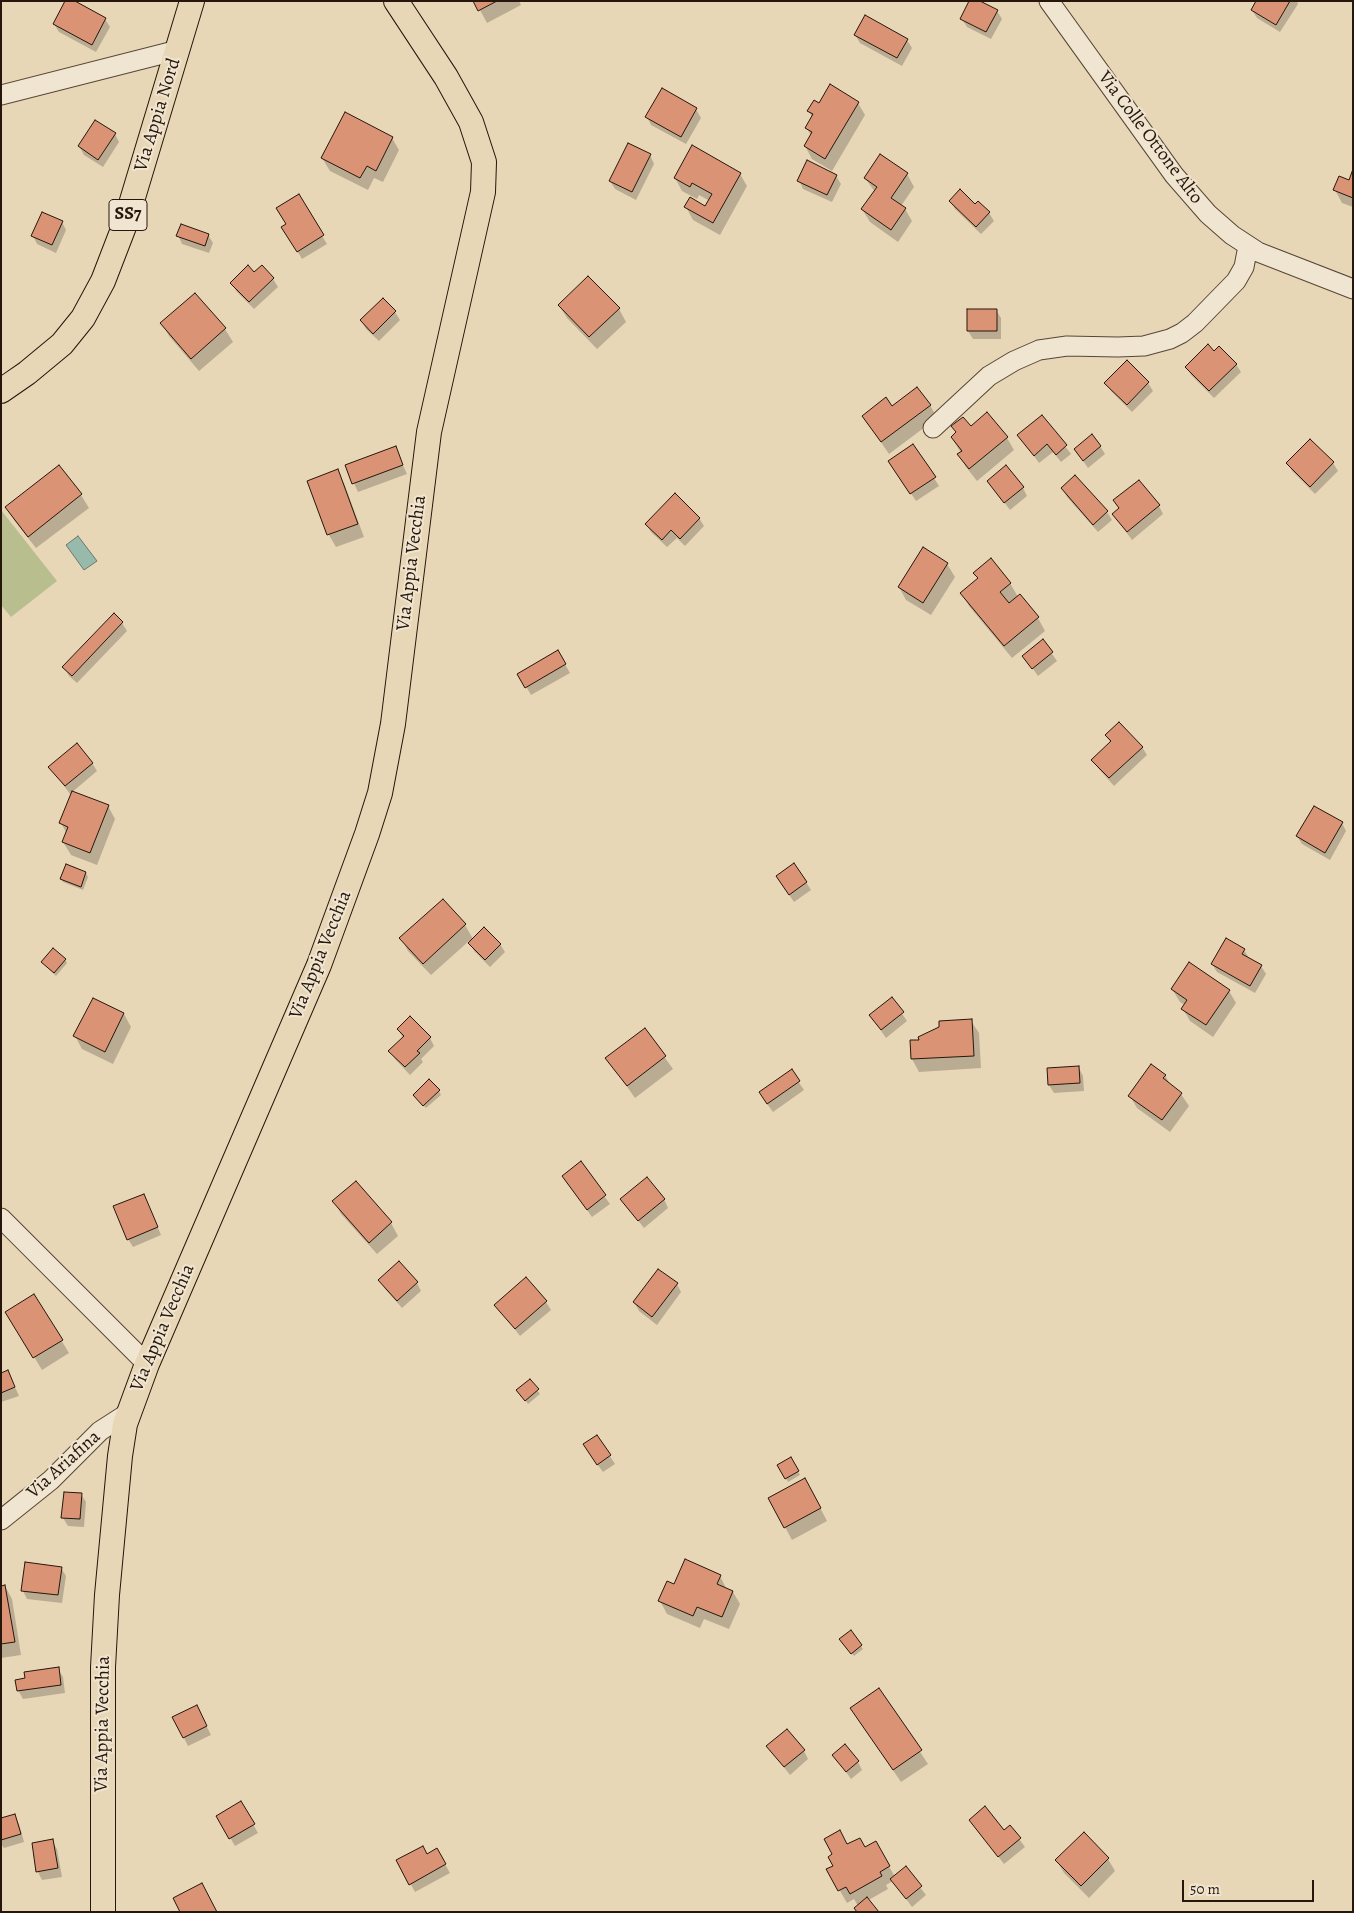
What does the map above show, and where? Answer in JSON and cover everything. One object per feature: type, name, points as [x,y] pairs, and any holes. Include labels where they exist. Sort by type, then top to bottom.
[{"type":"main road","name":"Via Appia Nord","points":[[1,391],[28,373],[62,344],[83,318],[98,291],[125,224],[192,1]]},
{"type":"main road","name":"Via Appia Vecchia","points":[[103,1912],[102,1694],[105,1630],[120,1456],[128,1414],[147,1364],[315,974],[370,828],[386,766],[429,432],[481,203],[484,171],[477,137],[464,107],[396,1]]},
{"type":"street","name":"Via Colle Ottone Alto","points":[[1049,1],[1190,196],[1221,226],[1248,246],[1277,260],[1353,289]]},
{"type":"street","points":[[1,96],[178,50]]},
{"type":"street","points":[[933,428],[989,376],[1014,361],[1039,350],[1067,346],[1135,347],[1158,342],[1182,333],[1195,323],[1236,281],[1244,267],[1248,246]]},
{"type":"street","points":[[1,1218],[147,1364]]},
{"type":"street","name":"Via Ariafina","points":[[1,1520],[51,1480],[100,1431],[128,1414]]},
{"type":"green space","points":[[1,510],[57,581],[11,617],[1,605]]},
{"type":"shaded area","points":[[78,536],[97,561],[84,570],[66,545]]},
{"type":"building","points":[[65,1],[75,1],[106,18],[92,45],[53,24]]},
{"type":"building","points":[[473,1],[497,1],[478,11]]},
{"type":"building","points":[[969,1],[980,1],[998,10],[986,32],[960,19]]},
{"type":"building","points":[[1256,1],[1290,1],[1276,25],[1251,10]]},
{"type":"building","points":[[865,15],[908,39],[897,58],[854,35]]},
{"type":"building","points":[[830,84],[859,102],[825,159],[804,146],[812,132],[805,128],[813,114],[807,111],[814,100],[819,103]]},
{"type":"building","points":[[662,88],[697,108],[681,137],[645,117]]},
{"type":"building","points":[[345,112],[393,137],[376,171],[367,166],[360,178],[321,158]]},
{"type":"building","points":[[95,120],[116,133],[98,160],[78,146]]},
{"type":"building","points":[[628,143],[651,154],[632,192],[609,181]]},
{"type":"building","points":[[692,145],[741,173],[713,223],[684,207],[690,197],[705,206],[712,194],[692,183],[690,187],[674,178]]},
{"type":"building","points":[[880,154],[908,173],[891,198],[906,208],[891,230],[861,209],[877,187],[864,178]]},
{"type":"building","points":[[807,160],[837,175],[827,195],[797,181]]},
{"type":"building","points":[[1353,169],[1353,198],[1333,190],[1339,176],[1349,180]]},
{"type":"building","points":[[960,189],[975,204],[978,201],[990,212],[976,227],[949,201]]},
{"type":"building","points":[[299,194],[324,235],[297,252],[281,227],[286,224],[276,208]]},
{"type":"building","points":[[42,212],[63,221],[52,245],[31,236]]},
{"type":"building","points":[[181,224],[209,234],[205,246],[176,236]]},
{"type":"building","points":[[248,265],[254,272],[262,265],[274,278],[249,302],[230,283]]},
{"type":"building","points":[[588,276],[620,308],[589,337],[558,305]]},
{"type":"building","points":[[195,293],[226,328],[191,359],[160,323]]},
{"type":"building","points":[[383,298],[396,311],[373,334],[360,320]]},
{"type":"building","points":[[967,309],[997,309],[997,331],[967,331]]},
{"type":"building","points":[[1208,344],[1214,351],[1219,346],[1237,364],[1209,391],[1185,367]]},
{"type":"building","points":[[1127,360],[1149,382],[1127,405],[1104,383]]},
{"type":"building","points":[[917,387],[931,405],[881,442],[862,416],[886,397],[892,406]]},
{"type":"building","points":[[987,412],[1008,437],[969,469],[957,454],[962,451],[951,437],[956,432],[951,426],[963,417],[971,426]]},
{"type":"building","points":[[1042,415],[1067,445],[1056,455],[1047,444],[1034,456],[1017,435]]},
{"type":"building","points":[[1092,434],[1101,446],[1083,461],[1074,449]]},
{"type":"building","points":[[1310,439],[1334,462],[1310,487],[1286,463]]},
{"type":"building","points":[[913,444],[936,477],[910,494],[888,461]]},
{"type":"building","points":[[396,446],[403,465],[352,484],[345,465]]},
{"type":"building","points":[[59,465],[82,494],[28,537],[5,507]]},
{"type":"building","points":[[1006,465],[1024,487],[1004,503],[987,481]]},
{"type":"building","points":[[338,469],[358,524],[327,535],[307,481]]},
{"type":"building","points":[[1075,475],[1108,511],[1093,525],[1061,488]]},
{"type":"building","points":[[1139,480],[1160,505],[1127,532],[1112,514],[1119,508],[1113,500]]},
{"type":"building","points":[[675,493],[700,518],[680,539],[671,530],[662,540],[645,524]]},
{"type":"building","points":[[923,547],[948,563],[923,603],[898,587]]},
{"type":"building","points":[[991,558],[1011,583],[1000,592],[1009,603],[1020,594],[1039,617],[1004,646],[960,593],[978,578],[973,573]]},
{"type":"building","points":[[114,613],[123,622],[72,676],[62,667]]},
{"type":"building","points":[[1043,639],[1053,652],[1032,669],[1022,656]]},
{"type":"building","points":[[558,650],[566,664],[525,688],[517,674]]},
{"type":"building","points":[[1119,722],[1143,747],[1109,778],[1091,760],[1111,741],[1105,735]]},
{"type":"building","points":[[77,743],[93,763],[65,786],[48,767]]},
{"type":"building","points":[[72,791],[109,805],[90,853],[62,842],[68,827],[59,823]]},
{"type":"building","points":[[1314,806],[1343,822],[1325,853],[1296,836]]},
{"type":"building","points":[[794,863],[807,882],[789,895],[776,876]]},
{"type":"building","points":[[66,864],[86,872],[81,887],[60,879]]},
{"type":"building","points":[[443,899],[466,924],[423,964],[399,938]]},
{"type":"building","points":[[484,927],[501,944],[485,960],[468,943]]},
{"type":"building","points":[[1226,938],[1245,949],[1242,954],[1262,965],[1250,986],[1211,964]]},
{"type":"building","points":[[53,948],[66,959],[54,973],[41,962]]},
{"type":"building","points":[[1189,962],[1230,990],[1206,1025],[1181,1009],[1187,1000],[1171,989]]},
{"type":"building","points":[[892,997],[904,1012],[881,1030],[869,1015]]},
{"type":"building","points":[[93,998],[124,1013],[105,1052],[73,1036]]},
{"type":"building","points":[[410,1016],[431,1037],[417,1051],[420,1053],[405,1067],[388,1051],[404,1036],[397,1029]]},
{"type":"building","points":[[972,1019],[974,1056],[911,1059],[910,1040],[919,1040],[918,1037],[939,1027],[939,1021]]},
{"type":"building","points":[[645,1028],[666,1056],[627,1086],[605,1058]]},
{"type":"building","points":[[1151,1064],[1166,1075],[1163,1078],[1182,1093],[1162,1120],[1128,1096]]},
{"type":"building","points":[[1079,1066],[1080,1083],[1048,1085],[1047,1068]]},
{"type":"building","points":[[792,1069],[800,1081],[767,1104],[759,1092]]},
{"type":"building","points":[[429,1079],[440,1090],[423,1106],[413,1095]]},
{"type":"building","points":[[581,1161],[606,1195],[587,1210],[562,1176]]},
{"type":"building","points":[[647,1177],[665,1199],[638,1221],[620,1199]]},
{"type":"building","points":[[356,1181],[392,1222],[369,1243],[332,1201]]},
{"type":"building","points":[[144,1194],[158,1227],[127,1240],[113,1206]]},
{"type":"building","points":[[399,1261],[418,1282],[397,1301],[378,1280]]},
{"type":"building","points":[[658,1269],[678,1283],[652,1317],[633,1302]]},
{"type":"building","points":[[526,1277],[547,1301],[515,1329],[494,1305]]},
{"type":"building","points":[[34,1294],[63,1340],[33,1358],[5,1312]]},
{"type":"building","points":[[8,1370],[15,1387],[1,1393],[1,1373]]},
{"type":"building","points":[[530,1379],[539,1389],[525,1401],[516,1390]]},
{"type":"building","points":[[597,1435],[611,1455],[597,1465],[583,1444]]},
{"type":"building","points":[[791,1457],[799,1471],[785,1479],[777,1465]]},
{"type":"building","points":[[805,1478],[821,1508],[784,1528],[768,1498]]},
{"type":"building","points":[[64,1492],[82,1493],[80,1519],[61,1518]]},
{"type":"building","points":[[685,1559],[721,1575],[717,1584],[733,1591],[722,1617],[697,1607],[693,1616],[658,1601],[667,1581],[674,1584]]},
{"type":"building","points":[[25,1562],[62,1567],[58,1595],[21,1591]]},
{"type":"building","points":[[5,1585],[15,1642],[1,1644],[1,1586]]},
{"type":"building","points":[[851,1630],[862,1645],[851,1654],[839,1639]]},
{"type":"building","points":[[59,1667],[61,1685],[17,1691],[15,1680],[25,1678],[24,1672]]},
{"type":"building","points":[[879,1688],[922,1750],[893,1770],[850,1708]]},
{"type":"building","points":[[197,1705],[207,1726],[183,1738],[172,1717]]},
{"type":"building","points":[[787,1729],[805,1750],[784,1767],[766,1746]]},
{"type":"building","points":[[845,1744],[859,1761],[846,1772],[832,1755]]},
{"type":"building","points":[[241,1801],[255,1824],[229,1839],[216,1816]]},
{"type":"building","points":[[985,1806],[1004,1830],[1010,1825],[1021,1838],[998,1857],[969,1820]]},
{"type":"building","points":[[15,1814],[21,1834],[1,1840],[1,1818]]},
{"type":"building","points":[[840,1830],[847,1844],[860,1838],[865,1847],[876,1841],[890,1866],[880,1872],[882,1876],[850,1894],[846,1887],[838,1891],[826,1869],[833,1866],[828,1857],[832,1854],[824,1839]]},
{"type":"building","points":[[1084,1832],[1109,1858],[1081,1886],[1055,1860]]},
{"type":"building","points":[[53,1839],[58,1868],[36,1872],[32,1843]]},
{"type":"building","points":[[423,1846],[427,1854],[437,1848],[446,1864],[409,1885],[396,1860]]},
{"type":"building","points":[[906,1866],[922,1886],[906,1899],[890,1879]]},
{"type":"building","points":[[202,1883],[217,1912],[180,1912],[173,1898]]},
{"type":"building","points":[[867,1897],[879,1912],[857,1912],[854,1908]]}]
